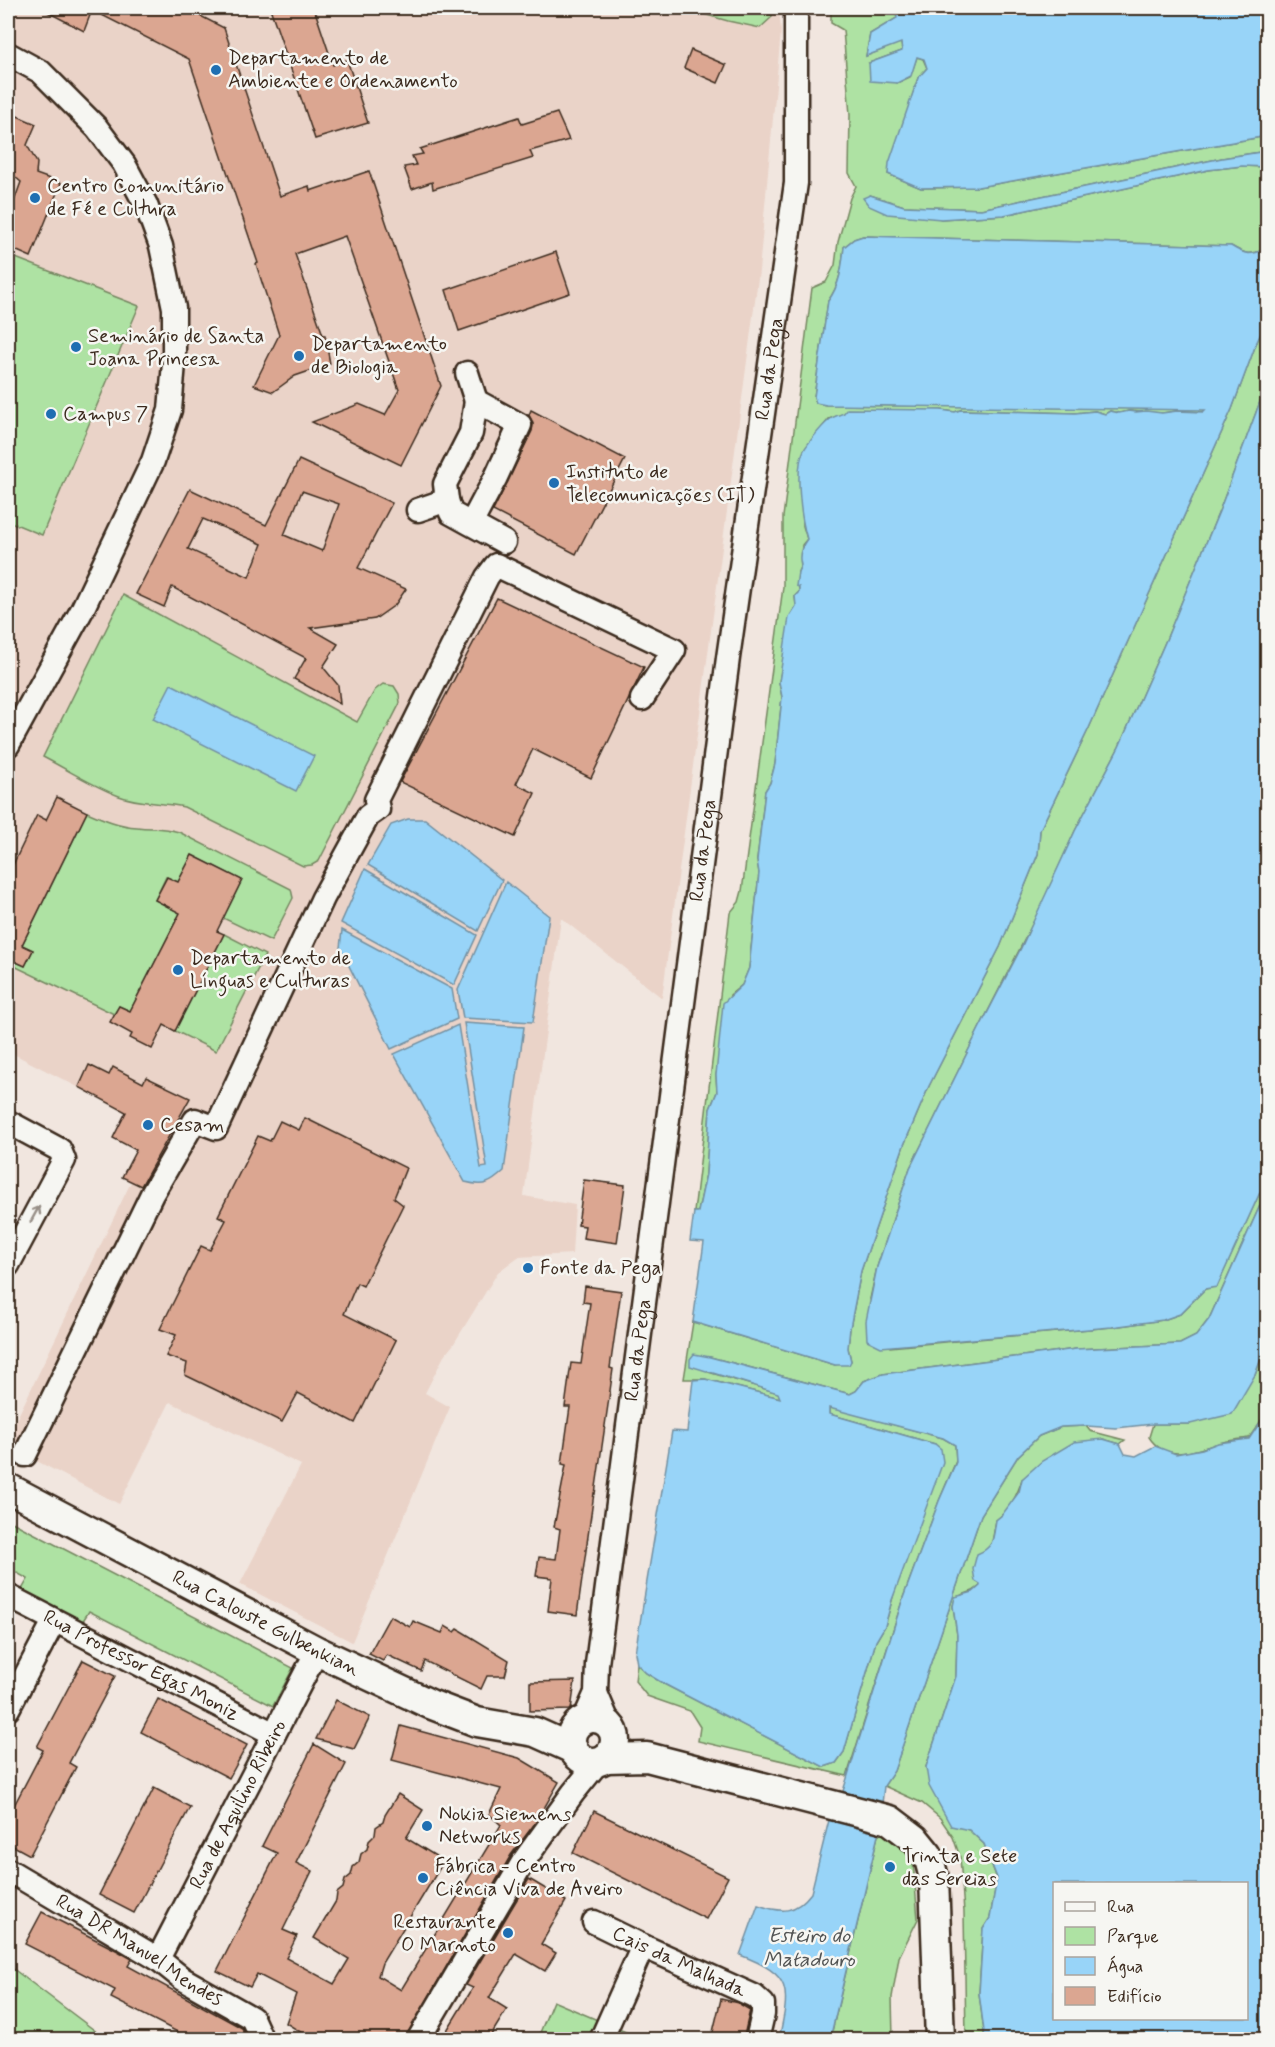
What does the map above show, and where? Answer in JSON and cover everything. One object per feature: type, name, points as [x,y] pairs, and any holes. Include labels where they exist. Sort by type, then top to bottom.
[{"type":"main road","name":"Rua Calouste Gulbenkian","points":[[8,1488],[317,1650],[439,1708],[477,1722],[593,1740],[890,1820],[915,1839],[928,1856],[934,1878],[940,2040]]},
{"type":"street","name":"Rua da Pega","points":[[593,1740],[597,1664],[647,1268],[728,658],[796,183],[796,8]]},
{"type":"street","points":[[8,54],[41,72],[97,128],[124,164],[146,205],[161,246],[174,308],[174,363],[170,410],[153,461],[82,610],[8,745]]},
{"type":"street","points":[[467,373],[476,401],[471,433],[445,484],[447,500],[451,513],[504,542]]},
{"type":"street","points":[[471,524],[520,425],[476,401]]},
{"type":"street","points":[[418,510],[447,500]]},
{"type":"street","points":[[25,1455],[152,1194],[195,1120],[216,1128],[323,898],[368,816],[378,809],[376,800],[491,579],[496,565],[683,649],[642,699]]},
{"type":"street","points":[[8,1122],[60,1150],[64,1160],[8,1265]]},
{"type":"street","name":"Rua Professor Egas Moniz","points":[[8,1596],[274,1734]]},
{"type":"street","points":[[8,1709],[54,1621]]},
{"type":"street","name":"Rua de Aquilino Ribeiro","points":[[158,1959],[317,1650]]},
{"type":"street","points":[[418,2040],[522,1862],[573,1793],[593,1740]]},
{"type":"street","name":"Rua DR Manuel Mendes","points":[[8,1870],[158,1959],[183,1979],[252,2018],[262,2040]]},
{"type":"street","name":"Cais da Malhada","points":[[594,1922],[754,1996],[763,2004],[763,2014],[756,2040]]},
{"type":"street","points":[[603,2034],[643,1946]]},
{"type":"shaded area","points":[[8,8],[779,8],[781,31],[759,271],[662,998],[561,918],[524,1196],[575,1205],[572,1254],[518,1257],[498,1272],[444,1356],[425,1393],[450,1407],[352,1642],[240,1584],[301,1465],[170,1402],[119,1504],[8,1446],[8,1437],[131,1182],[122,1177],[136,1150],[113,1138],[126,1112],[8,1051]]},
{"type":"green space","points":[[682,8],[772,8],[772,17],[760,28]]},
{"type":"green space","points":[[831,8],[895,8],[897,18],[870,34],[866,56],[901,42],[902,51],[869,63],[897,83],[910,77],[917,57],[923,59],[927,68],[918,78],[888,174],[921,188],[978,187],[1267,136],[1267,151],[1222,158],[981,209],[904,206],[870,195],[941,219],[1004,215],[1208,170],[1242,166],[1267,167],[1267,250],[1250,253],[1231,246],[863,236],[854,239],[844,247],[838,282],[828,301],[814,397],[816,403],[826,405],[1206,409],[1204,412],[1129,411],[1119,413],[1110,411],[1105,414],[1095,411],[1075,413],[960,410],[955,412],[941,410],[845,413],[829,419],[804,450],[803,526],[807,539],[802,545],[801,565],[798,572],[799,592],[795,596],[796,606],[792,614],[779,682],[782,697],[775,764],[770,783],[765,791],[749,968],[742,985],[730,995],[716,1075],[717,1092],[710,1109],[706,1174],[698,1212],[694,1212],[730,913],[739,902],[742,891],[783,587],[783,517],[812,288],[826,282],[835,265],[838,242],[850,198],[856,186],[849,173],[850,115],[843,30],[831,23]]},
{"type":"green space","name":"Campus 7","points":[[8,255],[139,306],[42,535],[8,521]]},
{"type":"green space","points":[[1267,320],[1267,383],[1220,509],[1119,747],[1075,831],[1036,917],[910,1168],[877,1267],[870,1299],[890,1347],[1112,1327],[1163,1320],[1180,1314],[1205,1289],[1217,1286],[1267,1177],[1267,1190],[1209,1319],[1196,1336],[1180,1344],[1076,1349],[883,1374],[864,1381],[856,1391],[850,1394],[710,1357],[708,1372],[779,1393],[780,1398],[705,1379],[684,1379],[693,1322],[835,1365],[851,1361],[848,1348],[850,1328],[861,1271],[904,1145],[929,1086],[1000,947],[1038,854],[1040,830],[1089,728],[1232,409]]},
{"type":"green space","points":[[123,595],[357,722],[375,690],[383,684],[394,686],[399,694],[400,703],[319,861],[303,866],[184,807],[119,796],[43,757]]},
{"type":"green space","points":[[87,812],[124,825],[179,832],[291,889],[293,898],[271,941],[223,918],[242,880],[192,855],[178,882],[166,877],[155,900],[180,913],[130,1011],[119,1006],[114,1014],[8,963],[8,958],[25,966],[33,950],[22,945]]},
{"type":"green space","points":[[224,934],[265,955],[216,1051],[175,1031]]},
{"type":"green space","points":[[1267,1342],[1267,1405],[1265,1415],[1249,1438],[1180,1453],[1163,1450],[1149,1437],[1153,1424],[1190,1424],[1255,1375]]},
{"type":"green space","points":[[829,1407],[943,1438],[955,1445],[956,1461],[903,1598],[847,1776],[698,1741],[700,1727],[690,1711],[647,1696],[635,1681],[637,1664],[646,1673],[664,1684],[824,1767],[836,1763],[844,1752],[876,1641],[885,1626],[935,1444],[829,1414]]},
{"type":"green space","points":[[1086,1426],[1090,1431],[1125,1440],[1120,1444],[1103,1439],[1022,1479],[1012,1502],[996,1520],[992,1543],[986,1550],[980,1586],[956,1597],[953,1606],[957,1635],[956,1676],[926,1767],[960,1827],[969,1830],[984,1844],[997,1879],[990,1918],[983,1929],[979,1993],[985,2039],[966,2039],[964,1912],[960,1857],[953,1837],[940,1818],[922,1803],[884,1786],[894,1771],[981,1515],[1018,1456],[1039,1436],[1061,1427]]},
{"type":"green space","points":[[8,1520],[293,1668],[273,1706],[89,1611],[81,1624],[20,1593],[28,1579],[8,1568]]},
{"type":"green space","points":[[879,1831],[903,1846],[913,1862],[918,1919],[899,1957],[892,1997],[893,2039],[830,2040]]},
{"type":"green space","points":[[8,1965],[106,2039],[8,2039]]},
{"type":"green space","points":[[553,2001],[642,2039],[537,2040]]},
{"type":"water","points":[[895,8],[1267,8],[1267,136],[978,187],[921,188],[888,174],[889,163],[918,78],[927,68],[924,59],[917,57],[911,76],[897,83],[870,81],[869,63],[902,51],[901,43],[866,56],[870,34],[897,18]]},
{"type":"water","points":[[1267,151],[1267,167],[1242,166],[1208,170],[1004,215],[941,219],[887,214],[869,206],[863,198],[870,195],[904,206],[981,209],[1222,158]]},
{"type":"water","points":[[863,236],[1231,246],[1249,254],[1267,249],[1267,320],[1232,409],[1089,728],[1040,830],[1038,854],[1000,947],[929,1086],[904,1145],[861,1271],[850,1328],[848,1348],[851,1361],[849,1365],[835,1365],[693,1322],[704,1242],[690,1241],[694,1212],[698,1212],[706,1174],[710,1109],[717,1092],[716,1075],[723,1003],[742,985],[749,968],[765,791],[770,783],[775,764],[782,697],[779,682],[789,617],[796,606],[795,596],[799,592],[799,587],[796,586],[801,565],[801,551],[807,539],[799,481],[799,469],[804,450],[829,420],[844,413],[847,409],[1075,413],[1095,411],[1105,414],[1110,411],[1162,413],[1203,412],[1205,410],[826,405],[816,403],[814,397],[828,301],[838,282],[844,247],[854,239]]},
{"type":"water","points":[[1267,383],[1267,1177],[1217,1287],[1205,1289],[1180,1314],[1163,1320],[1112,1327],[881,1347],[867,1340],[866,1321],[877,1267],[910,1168],[1021,948],[1075,831],[1119,747],[1220,509]]},
{"type":"water","points":[[171,684],[314,756],[296,791],[153,719]]},
{"type":"water","points":[[408,819],[425,819],[502,880],[478,931],[368,865],[391,825]]},
{"type":"water","points":[[365,869],[477,935],[454,985],[341,923]]},
{"type":"water","points":[[506,882],[549,916],[533,1022],[463,1018],[458,990]]},
{"type":"water","points":[[342,930],[452,989],[457,1019],[391,1049],[340,948]]},
{"type":"water","points":[[464,1023],[524,1027],[504,1171],[491,1182],[482,1184],[465,1182],[394,1054],[458,1025],[481,1168],[487,1167]]},
{"type":"water","name":"Esteiro do Matadouro","points":[[1267,1190],[1267,1342],[1255,1375],[1232,1414],[1190,1424],[1153,1424],[1116,1428],[1061,1427],[1039,1436],[1018,1456],[981,1515],[894,1771],[884,1786],[879,1831],[830,2039],[779,2039],[785,2008],[784,1986],[779,1977],[770,1970],[740,1955],[758,1905],[788,1910],[799,1905],[811,1893],[829,1820],[835,1817],[903,1598],[956,1462],[955,1445],[943,1438],[829,1408],[829,1414],[935,1444],[941,1449],[943,1462],[892,1600],[885,1626],[876,1641],[844,1752],[836,1763],[824,1767],[664,1684],[646,1673],[637,1664],[635,1653],[672,1431],[687,1432],[693,1380],[705,1379],[780,1398],[778,1393],[690,1366],[690,1359],[694,1354],[710,1357],[850,1394],[856,1391],[864,1381],[883,1374],[1076,1349],[1180,1344],[1196,1336],[1209,1319]]},
{"type":"water","points":[[1267,1405],[1267,2039],[985,2039],[979,1993],[983,1929],[990,1918],[997,1878],[984,1844],[969,1830],[951,1826],[929,1786],[926,1767],[956,1676],[957,1635],[953,1606],[955,1597],[973,1592],[980,1586],[975,1581],[973,1569],[977,1554],[990,1545],[996,1520],[1019,1492],[1022,1479],[1042,1461],[1074,1442],[1103,1439],[1120,1444],[1125,1454],[1136,1456],[1155,1446],[1176,1454],[1218,1443],[1249,1439],[1265,1415]]},
{"type":"building","points":[[40,8],[185,8],[224,28],[280,196],[309,186],[310,191],[369,171],[441,386],[401,465],[312,422],[359,404],[385,415],[399,390],[345,236],[295,254],[323,335],[325,335],[330,364],[295,376],[273,392],[254,385],[279,335],[256,264],[258,263],[189,59],[92,10],[84,31]]},
{"type":"building","points":[[270,8],[314,8],[333,65],[347,60],[368,123],[315,139]]},
{"type":"building","points":[[691,50],[726,65],[718,83],[684,68]]},
{"type":"building","name":"Centro Comunitário de Fé e Cultura","points":[[8,112],[36,124],[27,145],[37,163],[36,174],[61,183],[31,257],[8,247],[8,218],[21,182],[8,171]]},
{"type":"building","points":[[557,113],[569,140],[530,151],[533,158],[433,189],[432,182],[412,189],[404,167],[416,165],[412,156],[423,154],[420,149],[519,117],[522,124]]},
{"type":"building","points":[[556,252],[570,293],[459,331],[446,290]]},
{"type":"building","name":"Instituto de Telecomunicações (IT)","points":[[531,410],[625,459],[576,554],[493,511],[532,431],[533,424],[529,415]]},
{"type":"building","points":[[299,460],[392,503],[358,568],[406,589],[395,605],[375,619],[310,628],[338,644],[323,667],[338,685],[340,704],[294,679],[306,658],[172,587],[164,607],[136,594],[190,489],[266,525]],"holes":[[[302,491],[339,504],[322,551],[284,535]],[[203,519],[262,544],[249,577],[188,549]]]},
{"type":"building","points":[[497,598],[644,667],[591,778],[533,749],[516,784],[535,793],[515,837],[400,782]]},
{"type":"building","points":[[57,797],[87,812],[22,945],[33,950],[25,966],[14,961],[8,973],[8,875],[37,815],[46,820]]},
{"type":"building","name":"Departamento de Línguas e Culturas","points":[[192,855],[242,880],[217,931],[224,934],[175,1031],[164,1025],[152,1049],[130,1038],[132,1034],[110,1022],[119,1006],[130,1011],[180,913],[155,900],[167,877],[178,882]]},
{"type":"building","name":"Cesam","points":[[89,1065],[109,1075],[113,1067],[143,1083],[146,1077],[190,1098],[141,1186],[122,1177],[136,1150],[113,1138],[126,1112],[79,1087]]},
{"type":"building","points":[[305,1118],[406,1168],[394,1198],[403,1205],[363,1286],[357,1283],[344,1314],[396,1340],[355,1423],[298,1393],[282,1422],[185,1375],[187,1363],[166,1356],[176,1335],[160,1329],[201,1246],[210,1250],[226,1220],[218,1216],[258,1136],[270,1141],[280,1121],[299,1130]]},
{"type":"building","points":[[584,1180],[625,1185],[617,1243],[583,1238],[585,1226],[578,1225]]},
{"type":"building","points":[[585,1286],[621,1291],[610,1368],[613,1369],[577,1615],[548,1611],[552,1578],[536,1576],[539,1557],[556,1559],[560,1529],[554,1527],[566,1465],[562,1464],[570,1407],[565,1407],[571,1363],[581,1364],[590,1303],[583,1302]]},
{"type":"building","points":[[390,1616],[410,1627],[413,1621],[442,1633],[445,1626],[455,1632],[458,1629],[509,1660],[505,1676],[487,1676],[481,1689],[425,1661],[421,1671],[387,1655],[383,1661],[369,1654]]},
{"type":"building","points":[[83,1660],[115,1676],[69,1763],[76,1767],[30,1855],[8,1843],[8,1817],[43,1750],[37,1747]]},
{"type":"building","points":[[575,1681],[571,1710],[530,1711],[530,1682]]},
{"type":"building","points":[[158,1699],[247,1745],[229,1778],[141,1732]]},
{"type":"building","points":[[336,1700],[370,1717],[354,1749],[316,1739]]},
{"type":"building","points":[[401,1726],[519,1758],[559,1782],[536,1822],[511,1855],[404,2040],[313,2040],[286,2023],[296,1994],[257,1974],[250,1987],[217,1971],[277,1853],[262,1846],[314,1744],[346,1764],[296,1863],[312,1871],[283,1930],[297,1936],[286,1958],[334,1984],[349,1959],[314,1938],[336,1901],[337,1893],[343,1888],[345,1880],[351,1875],[353,1867],[359,1862],[361,1854],[367,1849],[369,1841],[375,1835],[376,1827],[383,1822],[398,1794],[423,1810],[406,1838],[444,1861],[382,1963],[378,1976],[401,1990],[501,1825],[489,1814],[501,1789],[392,1760]]},
{"type":"building","points":[[154,1788],[190,1807],[134,1913],[99,1895]]},
{"type":"building","points":[[594,1811],[728,1877],[706,1919],[573,1853]]},
{"type":"building","points":[[529,1879],[566,1901],[541,1944],[556,1953],[545,1971],[516,1954],[489,1998],[507,2009],[488,2040],[441,2040],[473,1988],[466,1985]]},
{"type":"building","points":[[42,1912],[132,1959],[128,1966],[242,2028],[244,2032],[240,2040],[193,2040],[111,1998],[115,1990],[25,1944]]},
{"type":"building","points":[[721,1999],[738,2003],[750,2010],[743,2040],[711,2040]]},
{"type":"place","name":"Departamento de Ambiente e Ordenamento","points":[[216,70]]},
{"type":"place","name":"Centro Comunitário de Fé e Cultura","points":[[35,198]]},
{"type":"place","name":"Seminário de Santa Joana Princesa","points":[[76,347]]},
{"type":"place","name":"Departamento de Biologia","points":[[299,356]]},
{"type":"place","name":"Campus 7","points":[[51,414]]},
{"type":"place","name":"Instituto de Telecomunicações (IT)","points":[[554,483]]},
{"type":"place","name":"Departamento de Línguas e Culturas","points":[[178,970]]},
{"type":"place","name":"Cesam","points":[[148,1125]]},
{"type":"place","name":"Fonte da Pega","points":[[528,1268]]},
{"type":"place","name":"Nokia Siemens Networks","points":[[427,1826]]},
{"type":"place","name":"Trinta e Sete das Sereias","points":[[890,1867]]},
{"type":"place","name":"Fábrica - Centro Ciência Viva de Aveiro","points":[[423,1878]]},
{"type":"place","name":"Restaurante O Marnoto","points":[[508,1933]]}]
